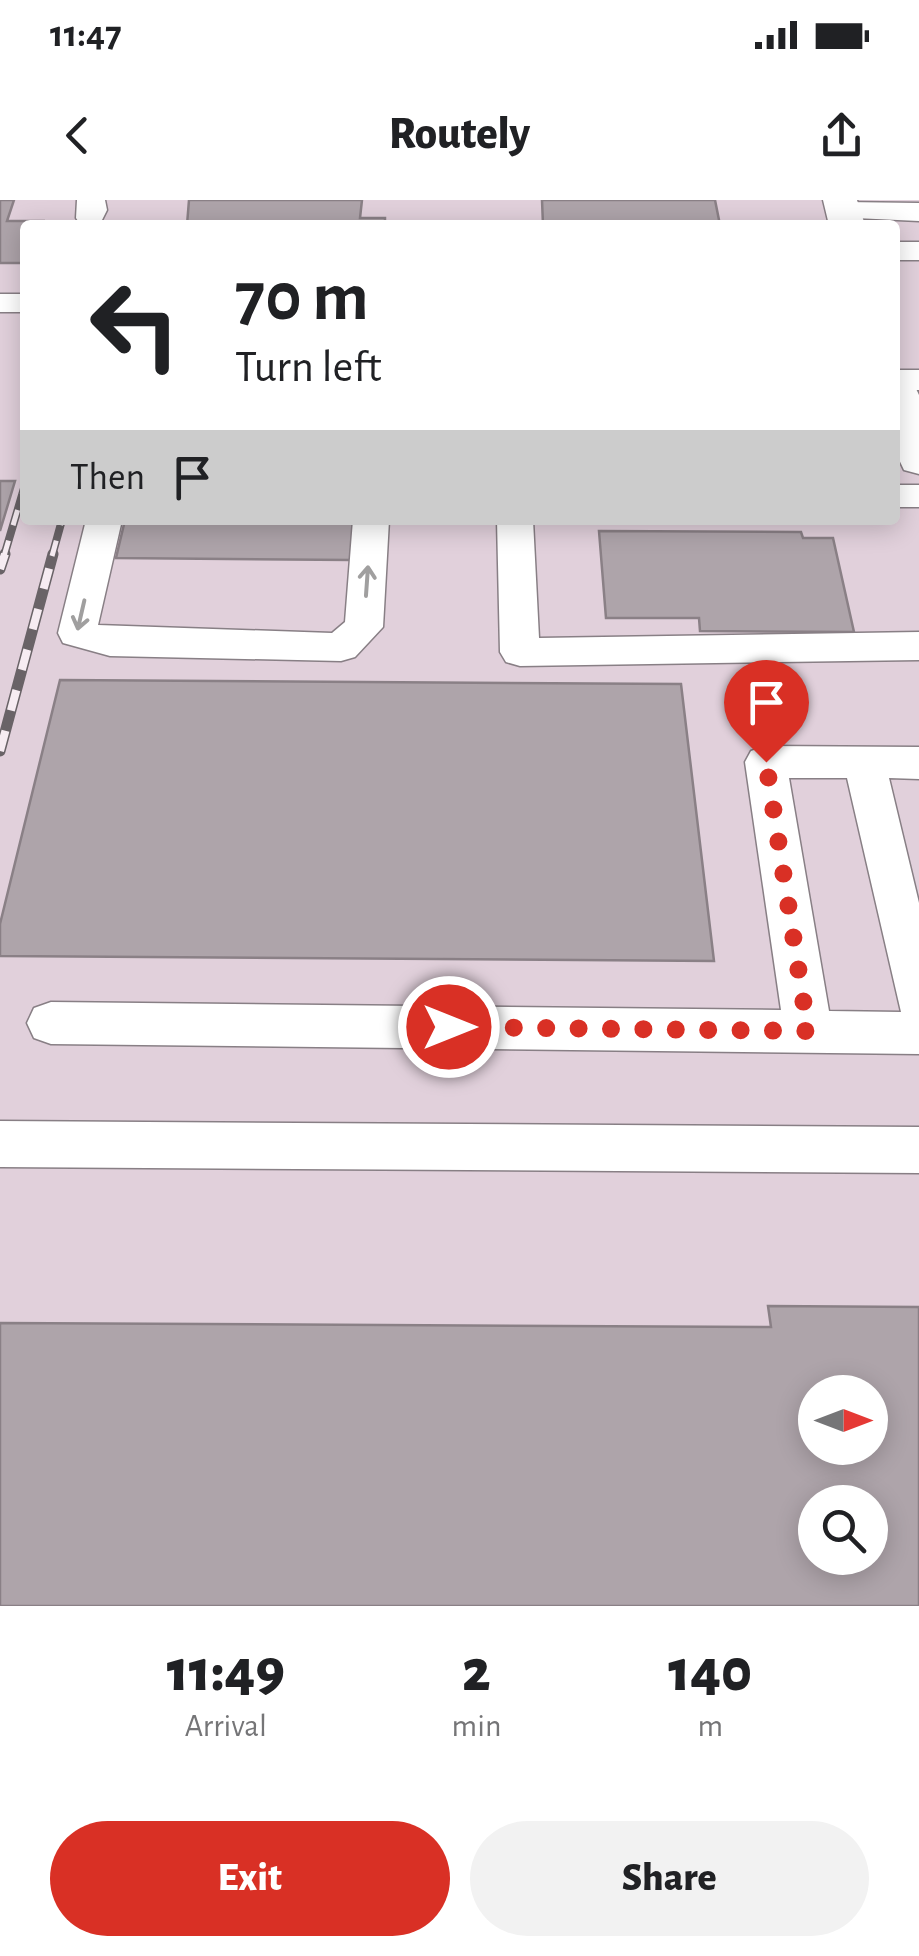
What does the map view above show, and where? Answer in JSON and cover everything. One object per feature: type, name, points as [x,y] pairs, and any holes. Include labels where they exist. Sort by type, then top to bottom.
[{"type":"main road","points":[[904,401],[919,461]]},
{"type":"street","points":[[843,212],[919,212]]},
{"type":"street","points":[[904,401],[919,380]]},
{"type":"street","points":[[103,525],[77,632],[110,642],[342,647],[364,627],[371,525]]},
{"type":"street","points":[[515,525],[520,652],[919,646]]},
{"type":"street","points":[[808,1031],[766,762],[919,763]]},
{"type":"street","points":[[864,762],[919,1000]]},
{"type":"street","points":[[51,1023],[919,1033]]},
{"type":"street","points":[[0,1144],[919,1150]]},
{"type":"shaded area","points":[[0,200],[919,200],[919,1606],[0,1606]]},
{"type":"building","points":[[0,200],[14,200],[7,221],[20,221],[20,263],[0,263]]},
{"type":"building","points":[[189,200],[362,200],[360,218],[385,218],[385,220],[187,220]]},
{"type":"building","points":[[542,200],[715,200],[719,220],[543,220]]},
{"type":"building","points":[[0,481],[15,481],[0,531]]},
{"type":"building","points":[[124,525],[354,525],[350,560],[116,558]]},
{"type":"building","points":[[599,531],[801,532],[803,538],[833,538],[854,632],[700,631],[699,618],[606,618]]},
{"type":"building","points":[[60,680],[681,684],[714,961],[0,956],[0,924]]},
{"type":"building","points":[[768,1306],[919,1307],[919,1606],[0,1606],[0,1323],[771,1327]]},
{"type":"railway","points":[[4,556],[20,502]]},
{"type":"railway","points":[[52,556],[61,525]]},
{"type":"railway","points":[[0,569],[5,554]]},
{"type":"railway","points":[[0,751],[53,554]]},
{"type":"route","points":[[449,1027],[808,1031],[766,762]]}]
